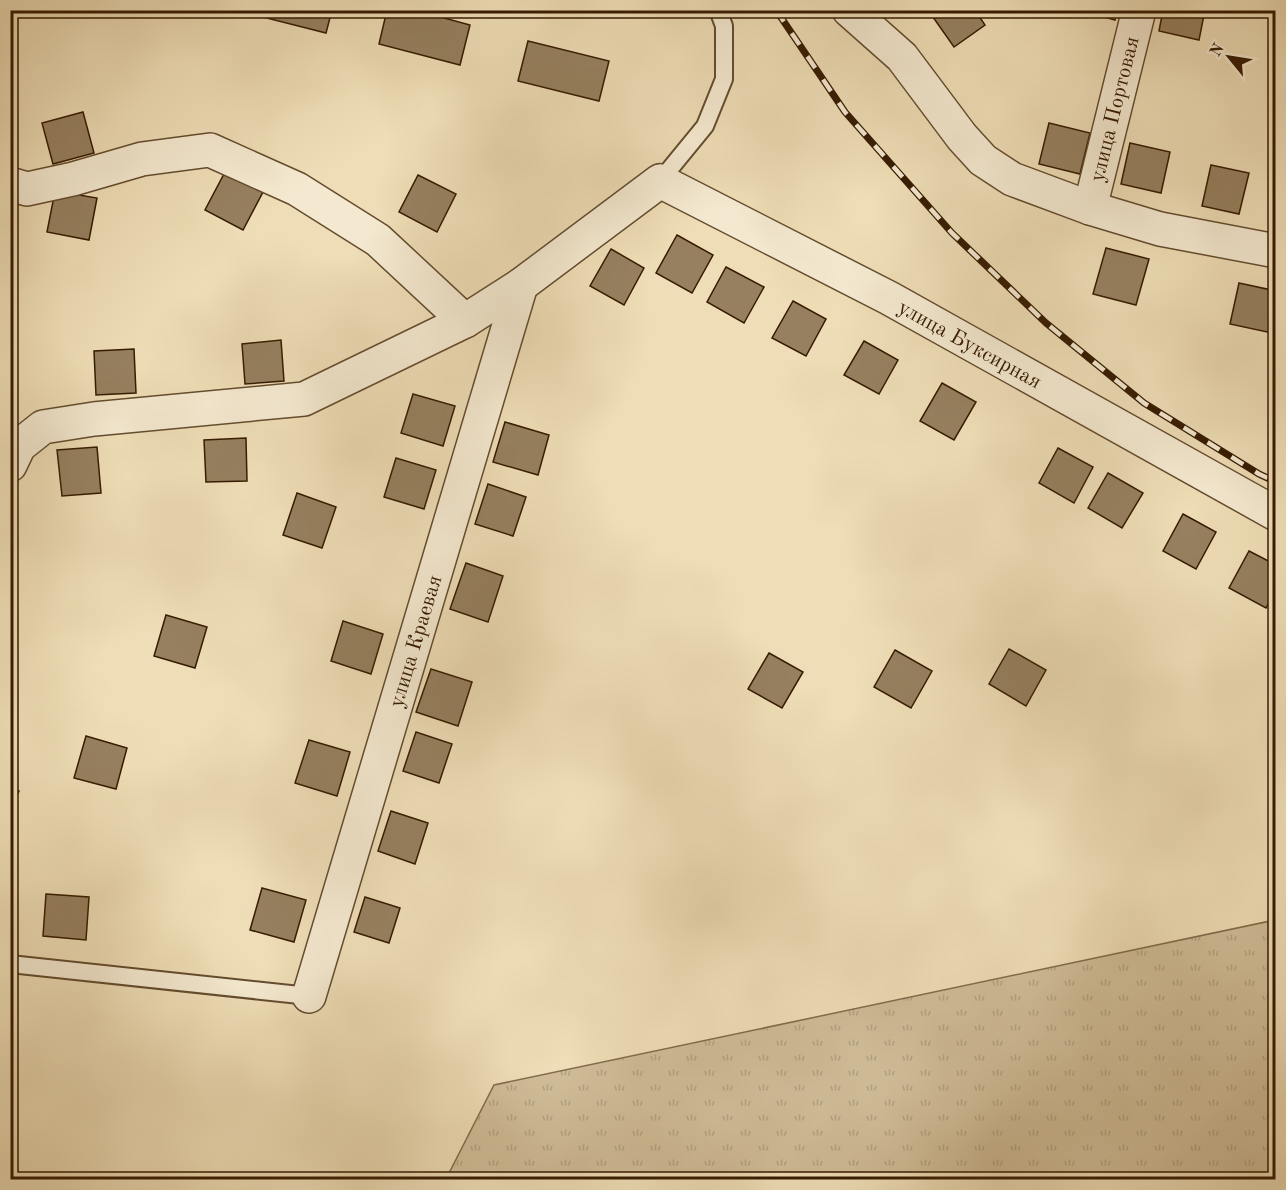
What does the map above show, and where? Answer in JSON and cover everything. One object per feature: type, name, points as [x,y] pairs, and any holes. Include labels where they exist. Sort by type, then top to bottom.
[{"type":"street","name":"улица Портовая","points":[[849,10],[902,57],[962,137],[983,160],[1012,179],[1090,208],[1160,229],[1275,251]]},
{"type":"street","name":"улица Портовая","points":[[1090,208],[1139,10]]},
{"type":"street","points":[[10,184],[27,189],[73,179],[142,159],[210,150],[297,189],[378,240],[465,321]]},
{"type":"street","points":[[10,465],[19,446],[43,427],[94,419],[304,399],[465,321],[521,285],[660,181]]},
{"type":"street","name":"улица Буксирная","points":[[660,181],[889,298],[1275,514]]},
{"type":"street","name":"улица Краевая","points":[[309,996],[521,285]]},
{"type":"lane","points":[[660,181],[705,126],[724,79],[724,26],[718,10]]},
{"type":"lane","points":[[10,964],[309,996]]},
{"type":"green space","points":[[1275,920],[1275,1179],[446,1179],[494,1085]]},
{"type":"building","points":[[247,10],[332,10],[326,33],[247,13]]},
{"type":"building","points":[[387,10],[415,10],[470,25],[460,65],[379,44]]},
{"type":"building","points":[[928,10],[975,10],[985,25],[954,47]]},
{"type":"building","points":[[1079,10],[1117,10],[1115,20]]},
{"type":"building","points":[[1163,10],[1205,10],[1199,40],[1159,31]]},
{"type":"building","points":[[528,41],[609,61],[599,101],[518,81]]},
{"type":"building","points":[[83,112],[94,153],[53,164],[42,123]]},
{"type":"building","points":[[1049,123],[1090,133],[1080,174],[1039,164]]},
{"type":"building","points":[[10,128],[17,130],[10,153]]},
{"type":"building","points":[[1130,143],[1170,152],[1161,193],[1121,184]]},
{"type":"building","points":[[1211,165],[1249,173],[1239,214],[1202,206]]},
{"type":"building","points":[[225,172],[263,192],[243,230],[205,210]]},
{"type":"building","points":[[418,175],[456,194],[437,232],[399,212]]},
{"type":"building","points":[[55,191],[97,198],[89,240],[47,232]]},
{"type":"building","points":[[677,235],[713,255],[692,293],[656,273]]},
{"type":"building","points":[[1106,248],[1149,259],[1136,305],[1093,294]]},
{"type":"building","points":[[611,249],[644,268],[624,305],[590,286]]},
{"type":"building","points":[[726,267],[764,287],[744,323],[707,302]]},
{"type":"building","points":[[1239,283],[1276,291],[1276,316],[1272,333],[1230,324]]},
{"type":"building","points":[[793,301],[826,319],[806,356],[772,338]]},
{"type":"building","points":[[281,340],[284,381],[245,384],[242,344]]},
{"type":"building","points":[[864,341],[898,360],[879,394],[844,375]]},
{"type":"building","points":[[134,349],[136,393],[96,395],[94,351]]},
{"type":"building","points":[[942,383],[976,402],[954,440],[920,421]]},
{"type":"building","points":[[413,394],[455,406],[443,446],[401,433]]},
{"type":"building","points":[[505,422],[549,435],[538,475],[493,462]]},
{"type":"building","points":[[246,438],[247,481],[206,482],[204,440]]},
{"type":"building","points":[[97,447],[101,493],[62,496],[57,450]]},
{"type":"building","points":[[1058,448],[1093,467],[1074,503],[1039,483]]},
{"type":"building","points":[[396,458],[436,470],[424,509],[384,497]]},
{"type":"building","points":[[1108,473],[1143,493],[1122,528],[1088,508]]},
{"type":"building","points":[[488,484],[526,497],[513,536],[475,524]]},
{"type":"building","points":[[297,493],[336,507],[322,548],[283,535]]},
{"type":"building","points":[[1183,514],[1216,532],[1196,569],[1163,551]]},
{"type":"building","points":[[1249,551],[1276,565],[1276,590],[1266,608],[1229,588]]},
{"type":"building","points":[[466,563],[503,576],[488,622],[450,609]]},
{"type":"building","points":[[166,615],[207,627],[195,668],[154,656]]},
{"type":"building","points":[[343,621],[383,634],[371,674],[331,661]]},
{"type":"building","points":[[1009,649],[1046,670],[1026,706],[989,684]]},
{"type":"building","points":[[895,650],[932,671],[911,708],[874,687]]},
{"type":"building","points":[[769,653],[803,672],[782,708],[748,689]]},
{"type":"building","points":[[431,669],[472,682],[458,726],[416,712]]},
{"type":"building","points":[[416,732],[452,744],[439,783],[403,771]]},
{"type":"building","points":[[86,736],[127,748],[116,789],[74,778]]},
{"type":"building","points":[[309,740],[350,752],[337,796],[295,783]]},
{"type":"building","points":[[10,787],[19,791],[10,809]]},
{"type":"building","points":[[391,811],[428,823],[415,864],[378,851]]},
{"type":"building","points":[[262,888],[306,900],[294,942],[250,930]]},
{"type":"building","points":[[46,894],[89,897],[86,940],[43,936]]},
{"type":"building","points":[[365,897],[400,908],[389,943],[354,932]]},
{"type":"railway","points":[[776,10],[845,112],[952,233],[1046,323],[1144,403],[1259,474],[1276,482]]}]
